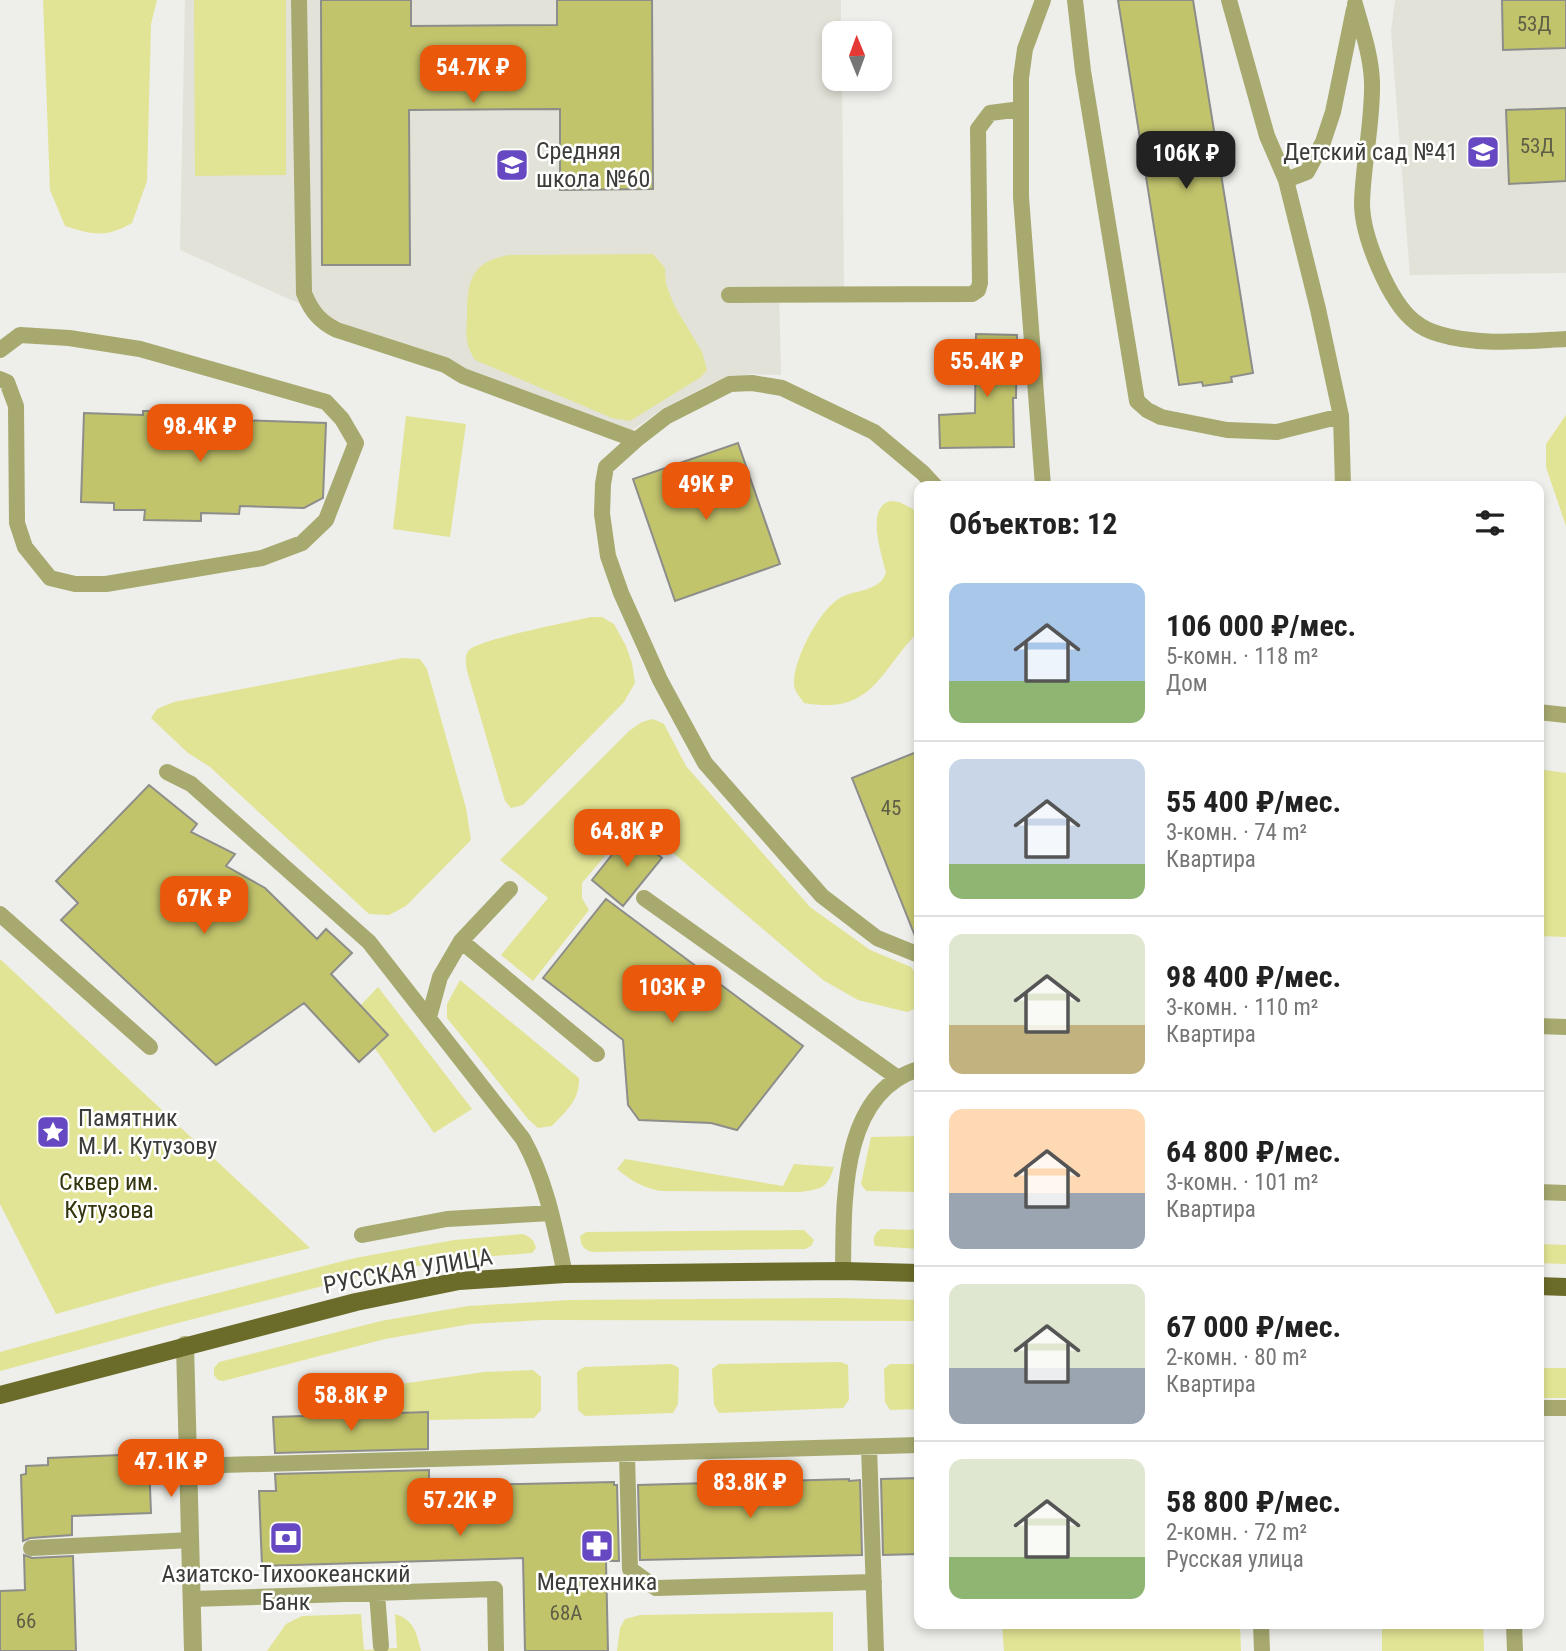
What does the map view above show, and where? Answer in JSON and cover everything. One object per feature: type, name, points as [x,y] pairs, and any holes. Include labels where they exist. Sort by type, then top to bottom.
[{"type":"main road","name":"РУССКАЯ УЛИЦА","points":[[0,1395],[356,1302],[459,1282],[565,1274],[914,1273]]},
{"type":"main road","points":[[1544,1286],[1566,1286]]},
{"type":"street","points":[[186,1345],[193,1651]]},
{"type":"lane","points":[[299,0],[304,289],[310,307],[324,324],[337,330],[445,365],[463,376],[636,440]]},
{"type":"lane","points":[[1042,481],[1021,197],[1021,78],[1025,49],[1043,0]]},
{"type":"lane","points":[[1075,0],[1083,71],[1137,401],[1161,417],[1227,430],[1277,432],[1342,416]]},
{"type":"lane","points":[[1228,0],[1267,136],[1286,180],[1318,309],[1342,416],[1343,481]]},
{"type":"lane","points":[[1286,180],[1307,172],[1323,142],[1333,112],[1355,2]]},
{"type":"lane","points":[[1355,2],[1370,56],[1372,82],[1362,204],[1365,226],[1378,266],[1394,296],[1415,322],[1438,334],[1471,340],[1566,339]]},
{"type":"lane","points":[[729,295],[972,294],[978,290],[980,283],[978,129],[990,113],[1021,110]]},
{"type":"lane","points":[[0,350],[20,335],[69,338],[140,349],[326,402],[342,419],[356,443],[326,520],[302,543],[262,558],[106,584],[75,584],[50,578],[24,547],[17,523],[16,406],[7,382],[0,379]]},
{"type":"lane","points":[[914,953],[877,938],[822,896],[705,763],[660,680],[621,593],[608,556],[602,514],[606,467],[667,416],[730,384],[752,383],[782,388],[874,432],[930,481]]},
{"type":"lane","points":[[1544,713],[1566,715]]},
{"type":"lane","points":[[167,772],[191,784],[369,942],[429,1017],[523,1139],[534,1158],[551,1213],[565,1274]]},
{"type":"lane","points":[[429,1017],[440,977],[461,941],[510,889]]},
{"type":"lane","points":[[644,898],[898,1078]]},
{"type":"lane","points":[[1,911],[150,1047]]},
{"type":"lane","points":[[461,941],[597,1054]]},
{"type":"lane","points":[[1544,1026],[1566,1027]]},
{"type":"lane","points":[[843,1271],[844,1211],[852,1149],[866,1111],[883,1087],[914,1071]]},
{"type":"lane","points":[[1544,1192],[1566,1193]]},
{"type":"lane","points":[[362,1235],[447,1219],[551,1213]]},
{"type":"lane","points":[[1544,1408],[1566,1408]]},
{"type":"lane","points":[[189,1466],[914,1445]]},
{"type":"lane","points":[[869,1447],[876,1651]]},
{"type":"lane","points":[[627,1455],[631,1569],[656,1588],[874,1582]]},
{"type":"lane","points":[[31,1548],[191,1540]]},
{"type":"lane","points":[[192,1599],[495,1589],[496,1651]]},
{"type":"lane","points":[[377,1593],[380,1646]]},
{"type":"lane","points":[[1261,1629],[1262,1651]]},
{"type":"lane","points":[[1514,1629],[1515,1651]]},
{"type":"shaded area","name":"Средняя школа №60","points":[[185,0],[841,0],[841,21],[822,21],[822,91],[842,91],[844,287],[779,293],[781,375],[750,374],[712,383],[666,407],[632,430],[356,329],[180,250]]},
{"type":"shaded area","name":"Детский сад №41","points":[[1395,0],[1566,0],[1566,273],[1410,275],[1391,32]]},
{"type":"green space","points":[[43,0],[157,0],[151,24],[147,181],[132,223],[114,231],[92,233],[65,226],[50,190]]},
{"type":"green space","points":[[194,0],[286,0],[286,175],[195,176]]},
{"type":"green space","points":[[653,254],[665,268],[666,284],[674,305],[702,352],[707,370],[701,377],[630,421],[612,418],[475,360],[466,335],[468,294],[473,276],[486,263],[509,255]]},
{"type":"green space","points":[[1566,415],[1566,526],[1546,467],[1546,444]]},
{"type":"green space","points":[[406,416],[466,424],[450,537],[393,529]]},
{"type":"green space","points":[[890,501],[899,502],[914,510],[914,637],[883,675],[860,697],[845,703],[827,705],[804,703],[795,689],[795,674],[803,649],[816,624],[840,598],[878,584],[886,573],[877,533],[878,513],[882,505]]},
{"type":"green space","points":[[591,617],[602,617],[614,624],[626,646],[635,683],[624,702],[523,805],[511,808],[505,801],[467,671],[467,652],[490,641]]},
{"type":"green space","points":[[403,658],[420,659],[427,669],[466,808],[471,840],[406,906],[389,915],[369,914],[210,767],[188,753],[151,718],[157,709],[174,702]]},
{"type":"green space","points":[[653,719],[664,724],[686,766],[810,907],[870,950],[911,967],[914,971],[914,1009],[907,1012],[858,1000],[823,980],[645,829],[632,827],[582,883],[582,898],[589,910],[533,981],[501,955],[548,898],[500,860],[629,731],[642,722]]},
{"type":"green space","points":[[1544,770],[1566,773],[1566,937],[1544,936]]},
{"type":"green space","name":"Cквер им. Кутузова","points":[[0,959],[310,1248],[163,1284],[56,1314],[0,1204]]},
{"type":"green space","points":[[460,980],[579,1078],[575,1099],[552,1126],[538,1128],[528,1119],[447,1018],[447,1004]]},
{"type":"green space","points":[[378,987],[472,1109],[434,1133],[374,1047],[360,1006]]},
{"type":"green space","points":[[914,1136],[914,1192],[866,1191],[861,1184],[871,1137]]},
{"type":"green space","points":[[625,1159],[783,1186],[794,1164],[834,1167],[829,1180],[822,1187],[800,1192],[661,1191],[638,1183],[617,1169]]},
{"type":"green space","points":[[881,1229],[914,1230],[914,1249],[875,1246],[874,1236]]},
{"type":"green space","points":[[804,1230],[814,1240],[811,1246],[805,1249],[592,1252],[583,1247],[580,1236],[586,1232]]},
{"type":"green space","points":[[523,1234],[534,1243],[536,1248],[532,1253],[456,1259],[358,1277],[0,1371],[0,1352],[163,1307],[355,1258],[454,1240]]},
{"type":"green space","points":[[1544,1244],[1566,1245],[1566,1264],[1544,1263]]},
{"type":"green space","points":[[570,1300],[914,1300],[914,1321],[542,1320],[471,1324],[385,1339],[223,1381],[214,1375],[214,1368],[219,1362],[381,1321],[468,1306]]},
{"type":"green space","points":[[841,1362],[848,1365],[849,1400],[843,1408],[719,1413],[714,1405],[712,1369],[719,1364]]},
{"type":"green space","points":[[672,1364],[679,1368],[678,1404],[673,1413],[585,1416],[578,1410],[577,1372],[584,1367]]},
{"type":"green space","points":[[890,1364],[914,1364],[914,1409],[890,1410],[885,1402],[884,1369]]},
{"type":"green space","points":[[1544,1368],[1566,1368],[1566,1398],[1544,1398]]},
{"type":"green space","points":[[533,1370],[541,1377],[541,1410],[534,1418],[428,1420],[322,1416],[335,1401],[394,1385],[484,1372]]},
{"type":"green space","points":[[833,1612],[833,1651],[617,1651],[620,1628],[625,1619],[640,1615]]},
{"type":"green space","points":[[361,1614],[364,1650],[397,1648],[395,1614],[407,1620],[414,1628],[421,1651],[267,1651],[286,1624],[302,1616]]},
{"type":"green space","points":[[1002,1629],[1240,1629],[1241,1651],[1004,1651]]},
{"type":"green space","points":[[1382,1629],[1483,1629],[1484,1651],[1382,1651]]},
{"type":"building","points":[[321,0],[411,0],[411,26],[557,25],[557,0],[652,0],[653,189],[560,190],[560,109],[409,110],[410,265],[322,265]]},
{"type":"building","points":[[1118,0],[1193,0],[1253,373],[1231,377],[1232,382],[1203,386],[1202,382],[1179,385]]},
{"type":"building","points":[[1502,0],[1566,0],[1566,48],[1503,50]]},
{"type":"building","points":[[1566,108],[1566,181],[1509,184],[1506,110]]},
{"type":"building","points":[[976,334],[1017,335],[1016,398],[1013,398],[1014,447],[940,448],[939,415],[975,413]]},
{"type":"building","points":[[157,408],[190,409],[190,413],[206,413],[205,419],[326,423],[323,498],[304,508],[240,506],[239,514],[201,513],[201,521],[144,520],[145,510],[114,510],[114,503],[81,502],[84,413],[143,415],[143,411],[157,411]]},
{"type":"building","points":[[738,443],[780,564],[675,601],[633,479]]},
{"type":"building","points":[[914,753],[914,933],[852,778]]},
{"type":"building","points":[[149,785],[197,824],[191,832],[235,854],[226,866],[265,888],[317,939],[326,929],[352,953],[331,974],[388,1035],[359,1062],[304,1003],[216,1065],[61,920],[78,903],[56,881]]},
{"type":"building","points":[[630,832],[662,858],[623,906],[592,880]]},
{"type":"building","points":[[606,899],[803,1046],[737,1130],[711,1123],[639,1120],[628,1105],[623,1040],[543,978]]},
{"type":"building","points":[[428,1412],[428,1449],[275,1453],[273,1417]]},
{"type":"building","points":[[120,1455],[120,1462],[149,1461],[151,1513],[72,1516],[72,1535],[30,1538],[23,1541],[21,1475],[26,1474],[26,1466],[48,1465],[48,1458]]},
{"type":"building","points":[[429,1470],[429,1486],[614,1482],[614,1485],[617,1485],[619,1561],[606,1561],[608,1651],[525,1651],[523,1558],[262,1566],[259,1491],[276,1491],[275,1474]]},
{"type":"building","points":[[914,1478],[914,1554],[883,1555],[881,1479]]},
{"type":"building","points":[[860,1480],[862,1555],[640,1560],[638,1485]]},
{"type":"building","points":[[24,1555],[32,1558],[73,1556],[76,1651],[0,1651],[0,1591],[25,1590]]},
{"type":"place","name":"Детский сад №41","points":[[1483,152]]},
{"type":"place","name":"Средняя школа №60","points":[[512,165]]},
{"type":"place","name":"Памятник М.И. Кутузову","points":[[53,1132]]},
{"type":"place","name":"Азиатско-Тихоокеанский Банк","points":[[286,1538]]},
{"type":"place","name":"Медтехника","points":[[597,1546]]}]
